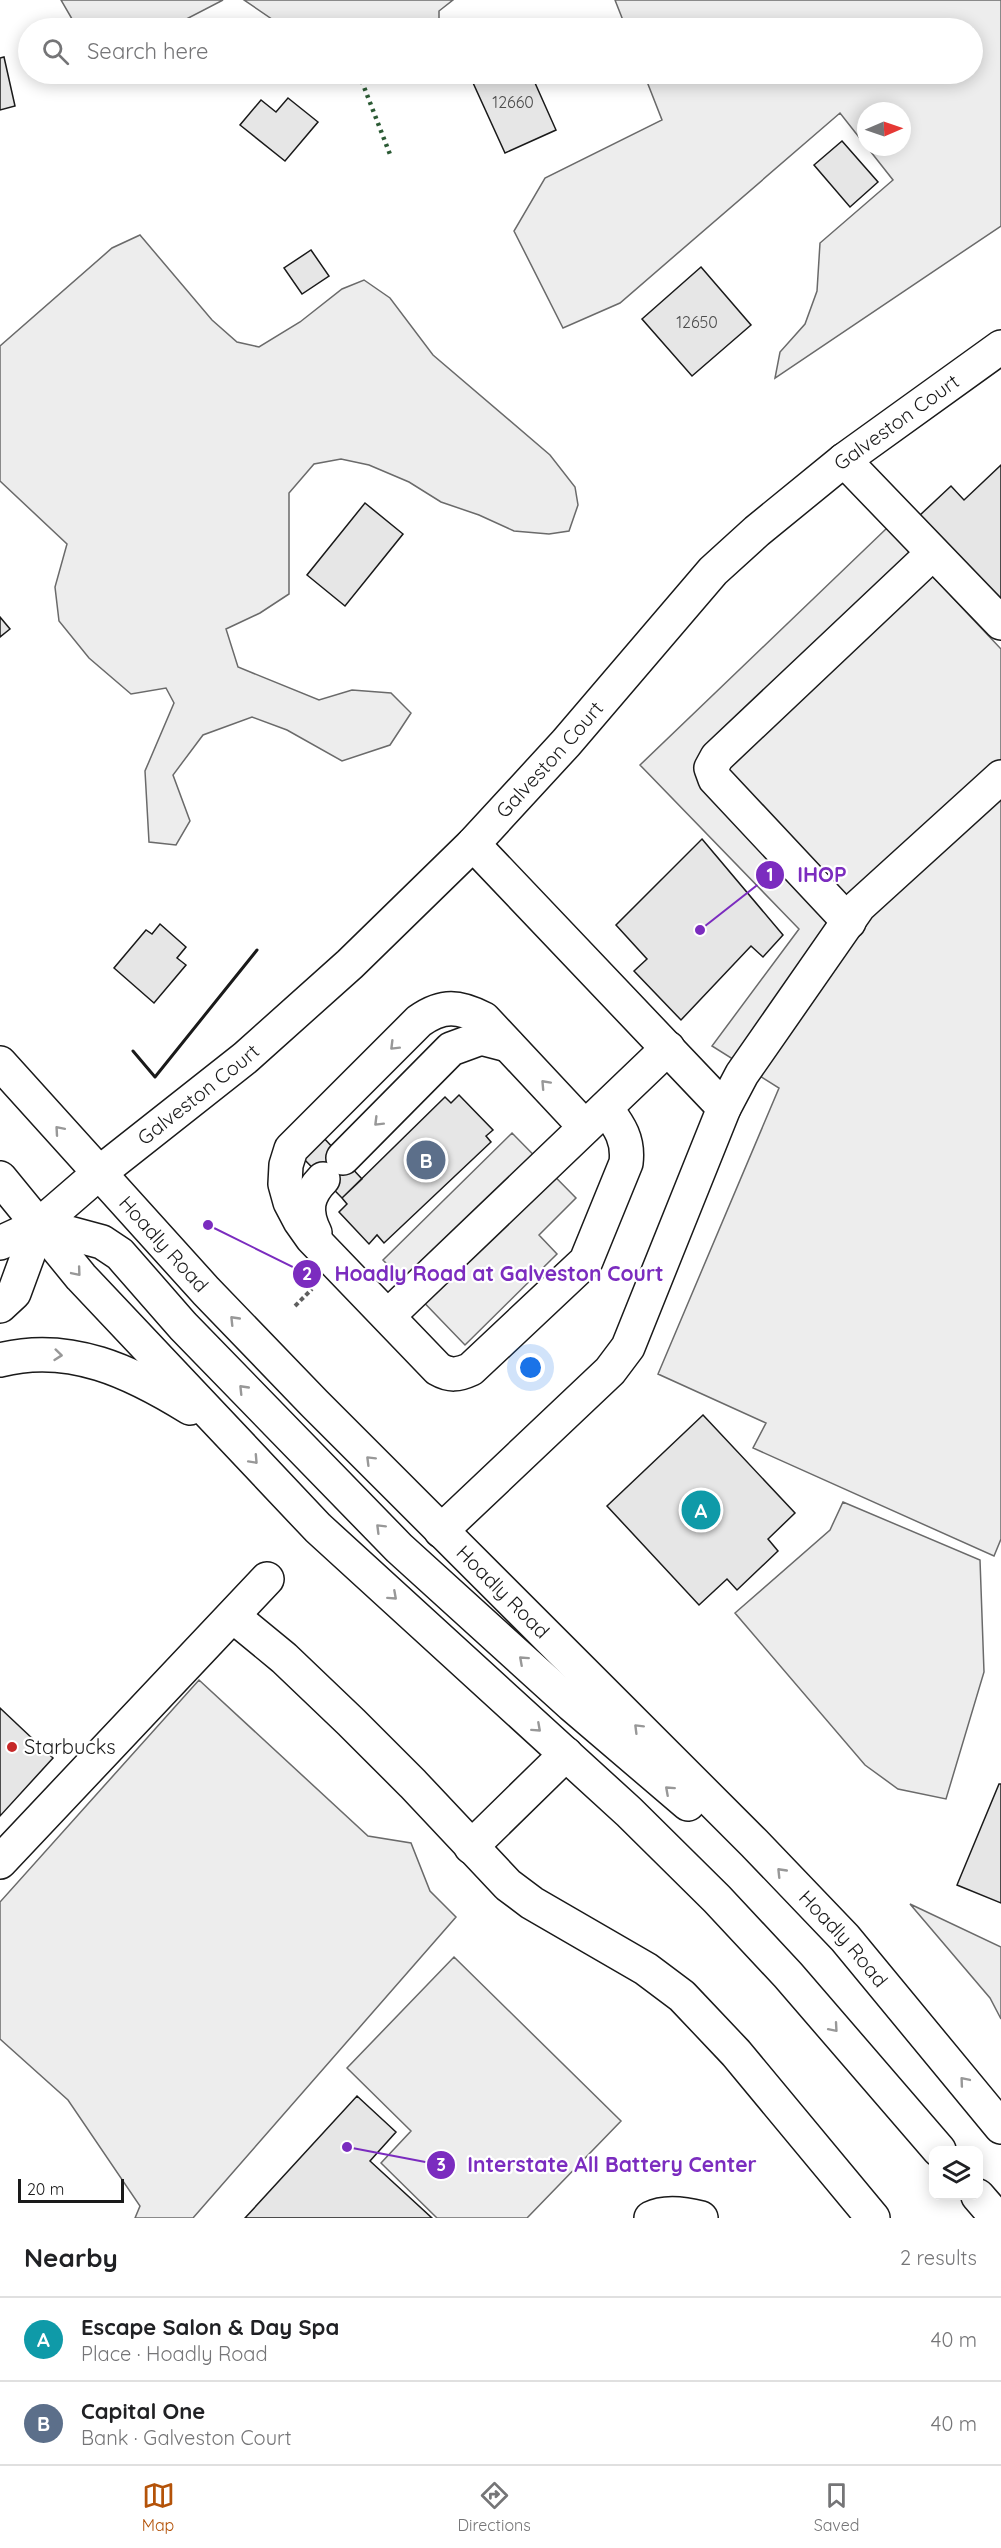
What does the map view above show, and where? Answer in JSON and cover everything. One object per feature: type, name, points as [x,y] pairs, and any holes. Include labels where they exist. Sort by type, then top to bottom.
[{"type":"main road","name":"Galveston Court","points":[[39,1226],[98,1174],[245,1058],[351,964],[428,891],[566,743],[713,571],[757,531],[844,460],[1001,347]]},
{"type":"main road","points":[[844,460],[1001,623]]},
{"type":"main road","points":[[849,922],[715,779],[711,768],[717,757],[933,553]]},
{"type":"main road","points":[[441,1531],[610,1371],[628,1347],[724,1108],[742,1074],[859,906],[1001,777]]},
{"type":"main road","points":[[473,844],[724,1108]]},
{"type":"main road","points":[[448,1008],[466,1010],[483,1019],[508,1045],[596,1117],[623,1131],[628,1148],[626,1163],[586,1262],[471,1369],[460,1374],[447,1375],[438,1369],[312,1238],[290,1202],[285,1184],[291,1149],[419,1022],[432,1012],[448,1008]]},
{"type":"main road","points":[[323,1249],[308,1214],[310,1191],[451,1049],[481,1038],[508,1045]]},
{"type":"main road","points":[[388,1316],[668,1048]]},
{"type":"main road","name":"Hoadly Road","points":[[0,1062],[98,1174],[231,1317],[441,1531],[754,1843],[844,1938],[1001,2127]]},
{"type":"main road","points":[[0,1178],[81,1277],[318,1528],[566,1754],[717,1899],[788,1975],[935,2146]]},
{"type":"main road","points":[[0,1306],[14,1293],[39,1226]]},
{"type":"main road","points":[[0,1243],[39,1226],[102,1242],[120,1254],[191,1335],[399,1548],[678,1798],[754,1843]]},
{"type":"main road","points":[[0,1360],[44,1354],[103,1364],[137,1378],[227,1431]]},
{"type":"main road","points":[[0,1862],[267,1579]]},
{"type":"main road","points":[[233,1616],[284,1658],[351,1722],[413,1784],[491,1870],[531,1903],[646,1969],[682,1996],[736,2053],[873,2218]]},
{"type":"main road","points":[[471,1847],[566,1754]]},
{"type":"main road","points":[[981,2200],[997,2218]]},
{"type":"main road","points":[[651,2218],[656,2215],[678,2214],[701,2218]]},
{"type":"path","points":[[294,1306],[305,1296]]},
{"type":"shaded area","points":[[61,0],[223,0],[188,18],[71,18]]},
{"type":"shaded area","points":[[244,0],[453,0],[439,11],[439,18],[270,18]]},
{"type":"shaded area","points":[[615,0],[1001,0],[1001,226],[775,378],[780,352],[805,324],[817,291],[820,243],[893,180],[874,156],[911,156],[911,102],[857,102],[857,135],[840,113],[620,303],[563,328],[514,231],[545,178],[662,120],[648,84],[983,84],[983,18],[622,18]]},
{"type":"shaded area","points":[[140,235],[212,320],[237,342],[259,347],[300,322],[342,289],[364,280],[390,298],[433,355],[550,455],[575,487],[578,505],[569,531],[549,534],[514,531],[479,515],[441,502],[409,482],[369,465],[341,459],[314,464],[289,493],[289,594],[260,613],[226,629],[238,667],[319,700],[352,690],[391,693],[411,713],[390,745],[342,761],[287,730],[252,717],[203,735],[173,775],[190,821],[176,845],[149,842],[145,771],[174,703],[166,688],[131,694],[89,658],[59,621],[55,587],[67,544],[0,481],[0,346],[112,248]]},
{"type":"shaded area","points":[[887,528],[1001,649],[1001,1539],[994,1556],[753,1448],[766,1423],[658,1374],[779,1088],[712,1046],[799,929],[640,765]]},
{"type":"shaded area","points":[[512,1133],[576,1198],[539,1235],[557,1254],[465,1345],[383,1260]]},
{"type":"shaded area","points":[[843,1502],[980,1560],[984,1672],[946,1799],[898,1789],[865,1765],[735,1613],[830,1530]]},
{"type":"shaded area","points":[[199,1680],[368,1836],[411,1843],[430,1891],[456,1917],[193,2218],[135,2218],[140,2206],[68,2100],[0,2039],[0,1902]]},
{"type":"shaded area","points":[[910,1904],[1001,1947],[1001,2019],[990,1998]]},
{"type":"shaded area","points":[[454,1957],[621,2121],[527,2218],[437,2218],[381,2163],[411,2131],[347,2068]]},
{"type":"building","points":[[4,57],[15,106],[0,110],[0,58]]},
{"type":"building","points":[[474,84],[535,84],[556,130],[505,153]]},
{"type":"building","points":[[288,98],[318,122],[285,161],[240,125],[261,100],[276,112]]},
{"type":"building","points":[[842,141],[878,182],[850,207],[814,165]]},
{"type":"building","points":[[311,250],[329,276],[302,294],[284,268]]},
{"type":"building","points":[[701,267],[751,325],[692,376],[642,319]]},
{"type":"building","points":[[1001,465],[1001,602],[919,516],[951,486],[964,500]]},
{"type":"building","points":[[365,503],[403,534],[345,606],[307,575]]},
{"type":"building","points":[[0,617],[10,629],[0,637]]},
{"type":"building","points":[[702,839],[783,935],[763,957],[751,946],[681,1020],[634,971],[647,959],[616,925]]},
{"type":"building","points":[[160,924],[186,947],[177,958],[186,965],[154,1003],[114,968],[146,930],[152,934]]},
{"type":"building","points":[[459,1095],[493,1130],[486,1136],[491,1142],[384,1243],[377,1235],[369,1244],[339,1212],[347,1204],[342,1198],[445,1097],[451,1103]]},
{"type":"building","points":[[322,1136],[362,1179],[342,1198],[301,1156]]},
{"type":"building","points":[[703,1415],[795,1513],[768,1539],[778,1551],[737,1590],[727,1579],[699,1605],[607,1506]]},
{"type":"building","points":[[0,1708],[53,1758],[0,1816]]},
{"type":"building","points":[[999,1784],[1001,1784],[1001,1903],[957,1885]]},
{"type":"building","points":[[357,2096],[396,2132],[370,2161],[432,2218],[245,2218]]},
{"type":"hedge","points":[[363,84],[391,157]]},
{"type":"wall","points":[[133,1051],[155,1077],[257,950]]},
{"type":"place","name":"IHOP","points":[[700,930]]},
{"type":"place","name":"Capital One","points":[[426,1160]]},
{"type":"place","name":"Hoadly Road at Galveston Court","points":[[208,1225]]},
{"type":"place","name":"Escape Salon & Day Spa","points":[[701,1510]]},
{"type":"place","name":"Starbucks","points":[[12,1747]]},
{"type":"place","name":"Interstate All Battery Center","points":[[347,2147]]}]
